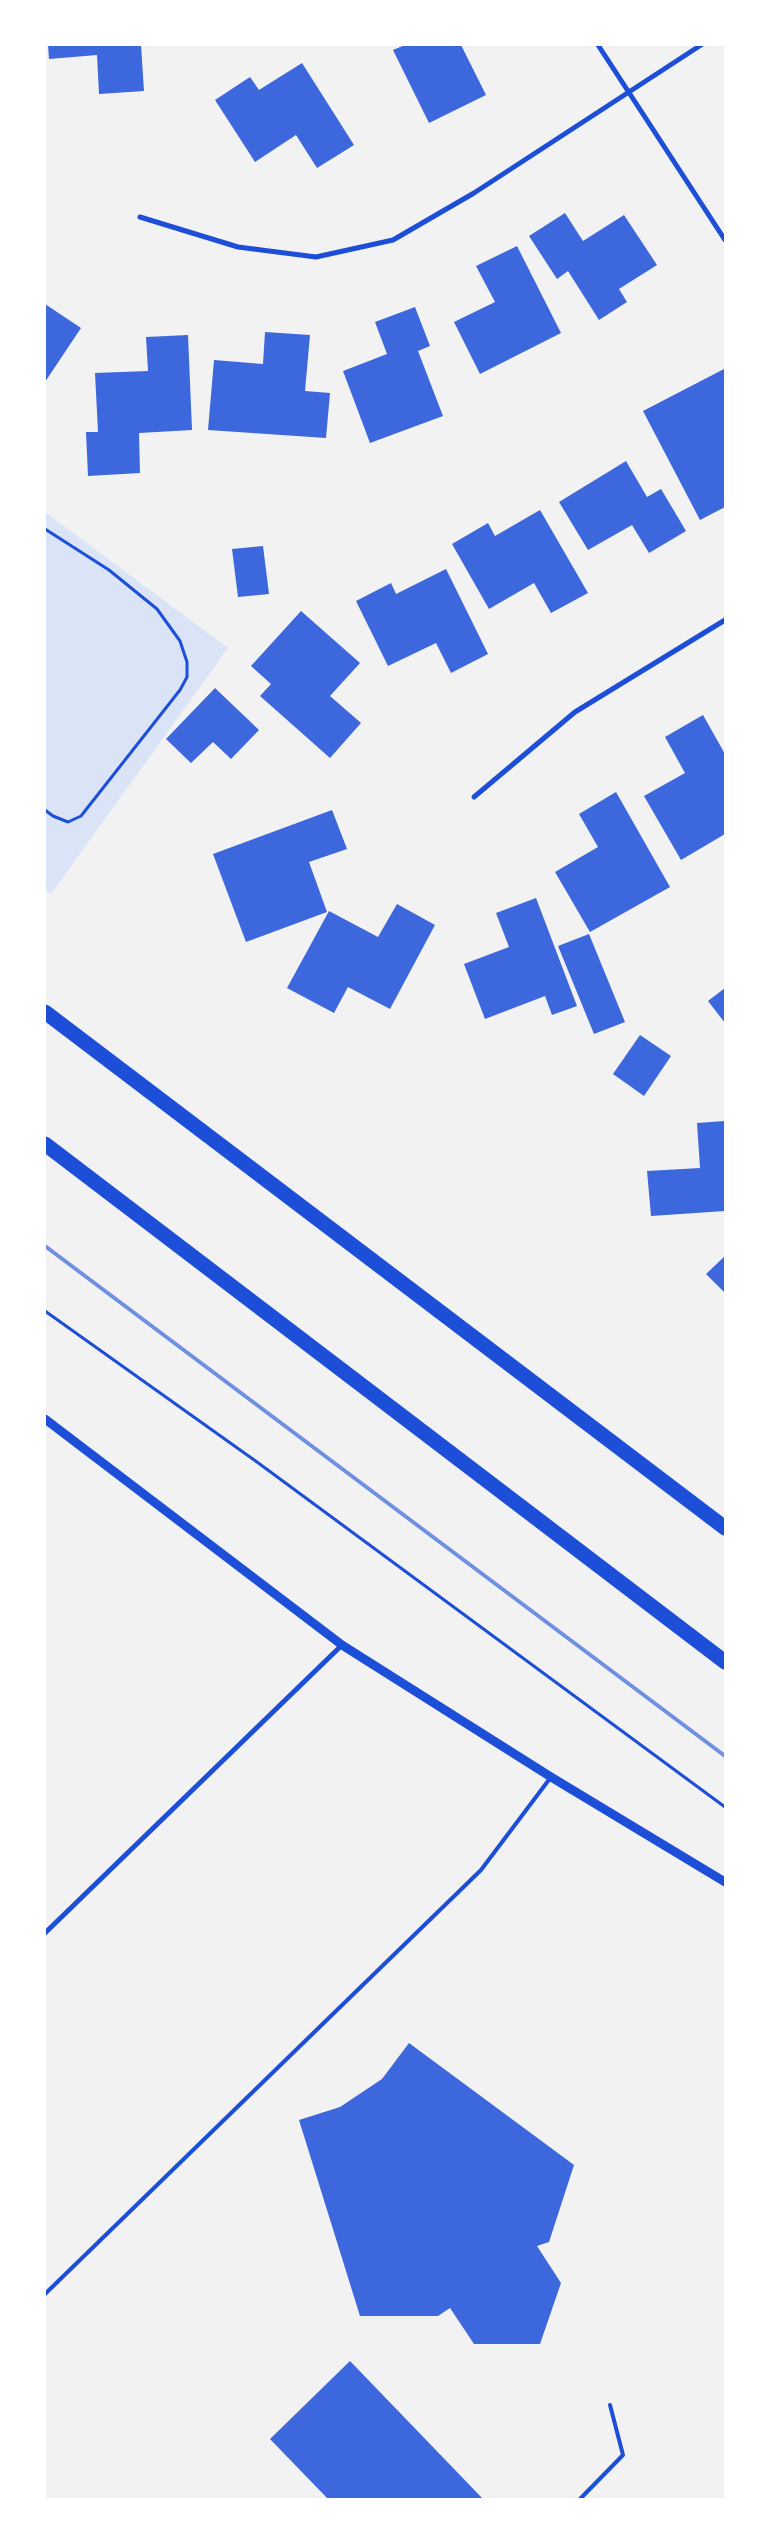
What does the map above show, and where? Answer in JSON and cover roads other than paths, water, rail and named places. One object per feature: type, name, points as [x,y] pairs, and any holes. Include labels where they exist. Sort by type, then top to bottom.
[{"type":"highway","points":[[45,1012],[725,1528]]},
{"type":"highway","points":[[45,1144],[725,1662]]},
{"type":"street","points":[[598,45],[725,240]]},
{"type":"street","points":[[140,216],[238,247],[316,257],[393,240],[474,193],[701,45]]},
{"type":"street","points":[[474,797],[575,712],[725,620]]},
{"type":"street","points":[[45,1420],[342,1645],[551,1777],[725,1882]]},
{"type":"street","points":[[45,1933],[342,1645]]},
{"type":"lane","points":[[45,2294],[481,1870],[551,1777]]},
{"type":"lane","points":[[580,2499],[623,2455],[610,2405]]},
{"type":"railway","points":[[45,1246],[725,1756]]}]
